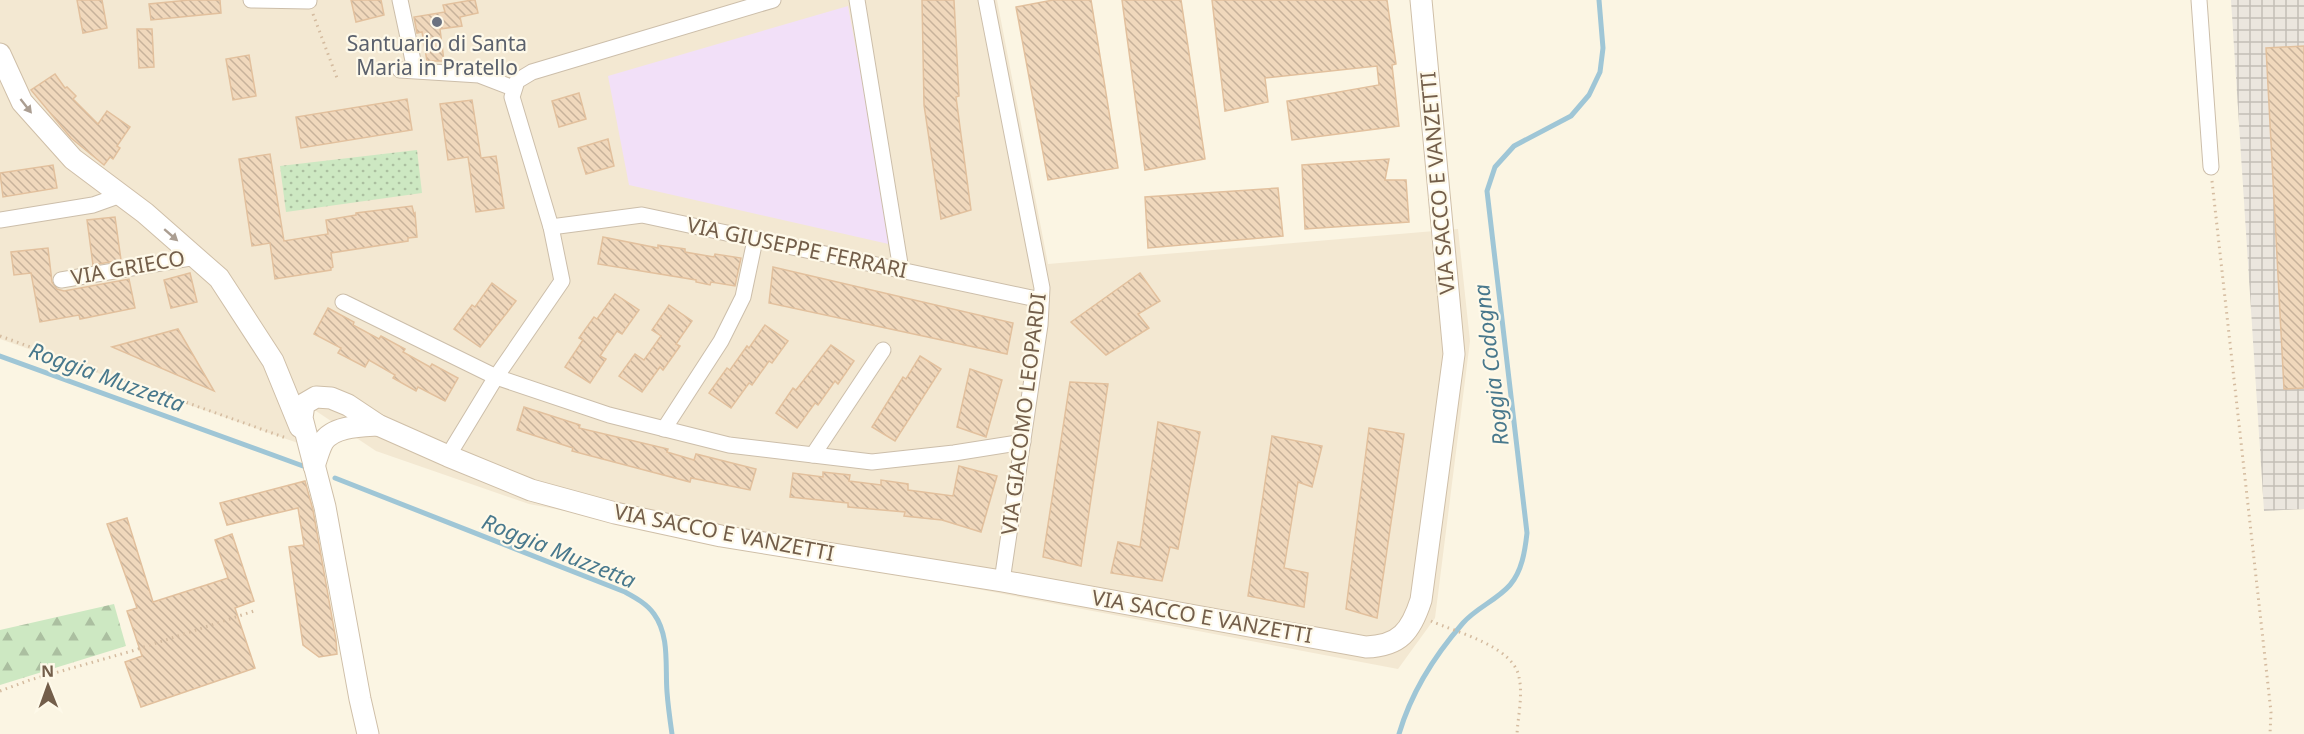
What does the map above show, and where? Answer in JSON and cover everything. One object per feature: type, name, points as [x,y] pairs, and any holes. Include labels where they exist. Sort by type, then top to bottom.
[{"type":"street","points":[[251,0],[309,1]]},
{"type":"street","points":[[400,0],[408,70],[479,75],[513,88]]},
{"type":"street","points":[[448,456],[496,377],[562,281],[551,227],[514,106],[513,88],[522,76],[532,72],[773,0]]},
{"type":"street","points":[[857,0],[901,270]]},
{"type":"street","name":"VIA GIACOMO LEOPARDI","points":[[986,0],[1042,288],[1040,325],[1002,582]]},
{"type":"street","name":"VIA SACCO E VANZETTI","points":[[316,397],[340,401],[368,425],[531,490],[615,513],[721,536],[1002,582],[1366,647],[1394,642],[1405,634],[1416,615],[1421,600],[1454,354],[1421,0]]},
{"type":"street","points":[[2199,0],[2211,166]]},
{"type":"street","points":[[0,54],[22,102],[72,159],[145,213],[219,278],[273,361],[311,456]]},
{"type":"street","points":[[0,220],[93,205],[121,195]]},
{"type":"street","name":"VIA GIUSEPPE FERRARI","points":[[551,227],[642,215],[1041,300]]},
{"type":"street","points":[[664,429],[721,341],[743,297],[755,240]]},
{"type":"street","name":"VIA GRIECO","points":[[61,280],[196,257]]},
{"type":"street","points":[[343,302],[496,377],[609,415],[729,445],[872,462],[954,453],[1023,441]]},
{"type":"street","points":[[813,455],[883,350]]},
{"type":"street","points":[[273,361],[316,397],[304,404],[302,411],[325,507],[368,734]]},
{"type":"street","points":[[311,456],[329,435],[368,425]]},
{"type":"path","points":[[309,1],[337,78]]},
{"type":"path","points":[[2211,166],[2215,219],[2271,712],[2270,734]]},
{"type":"path","points":[[0,336],[311,456]]},
{"type":"path","points":[[0,691],[257,610]]},
{"type":"path","points":[[1449,629],[1499,650],[1514,663],[1518,670],[1521,691],[1517,734]]},
{"type":"shaded area","points":[[0,0],[997,0],[1048,264],[1458,229],[1470,341],[1435,618],[1398,669],[529,504],[376,451],[310,407],[298,443],[0,339]]},
{"type":"shaded area","points":[[2231,0],[2304,0],[2304,509],[2264,511]]},
{"type":"shaded area","points":[[848,6],[893,245],[629,185],[608,76]]},
{"type":"green space","points":[[417,150],[422,193],[286,212],[280,166]]},
{"type":"green space","points":[[114,604],[126,646],[0,685],[0,630]]},
{"type":"building","points":[[77,0],[102,0],[107,28],[83,33]]},
{"type":"building","points":[[220,0],[221,13],[151,20],[149,4]]},
{"type":"building","points":[[351,0],[381,0],[384,15],[356,22]]},
{"type":"building","points":[[475,0],[478,13],[460,17],[462,26],[440,29],[444,61],[427,61],[422,32],[417,33],[414,17],[445,12],[443,5]]},
{"type":"building","points":[[922,0],[954,0],[959,96],[956,97],[971,210],[941,219],[924,105]]},
{"type":"building","points":[[1053,0],[1091,0],[1118,168],[1048,180],[1016,7]]},
{"type":"building","points":[[1122,0],[1181,0],[1205,159],[1145,170]]},
{"type":"building","points":[[1212,0],[1387,0],[1396,64],[1392,65],[1399,126],[1292,140],[1287,101],[1379,85],[1377,66],[1265,78],[1268,102],[1225,111]]},
{"type":"building","points":[[137,29],[152,29],[154,67],[139,68]]},
{"type":"building","points":[[2304,46],[2304,388],[2284,389],[2266,48]]},
{"type":"building","points":[[249,55],[256,96],[233,100],[226,59]]},
{"type":"building","points":[[55,74],[65,88],[67,87],[76,96],[73,99],[98,124],[107,111],[130,127],[117,146],[120,148],[113,159],[110,157],[104,165],[71,138],[31,90]]},
{"type":"building","points":[[579,93],[586,119],[559,127],[552,101]]},
{"type":"building","points":[[407,99],[412,130],[301,148],[296,117]]},
{"type":"building","points":[[472,100],[481,158],[496,156],[504,208],[476,212],[468,157],[448,160],[440,104]]},
{"type":"building","points":[[608,139],[614,166],[586,174],[578,148]]},
{"type":"building","points":[[270,154],[284,241],[328,234],[326,220],[356,215],[356,213],[412,206],[415,213],[417,237],[408,238],[408,241],[331,253],[333,267],[331,270],[275,279],[270,243],[252,246],[239,159]]},
{"type":"building","points":[[1389,159],[1385,180],[1406,180],[1409,222],[1305,229],[1302,165]]},
{"type":"building","points":[[53,165],[57,188],[3,197],[0,173]]},
{"type":"building","points":[[1278,188],[1283,236],[1148,248],[1145,197]]},
{"type":"building","points":[[115,217],[121,260],[93,265],[87,220]]},
{"type":"building","points":[[603,237],[658,248],[658,245],[685,249],[685,252],[714,257],[715,254],[741,258],[735,286],[711,282],[710,285],[696,282],[696,280],[598,264]]},
{"type":"building","points":[[48,248],[52,282],[57,289],[64,291],[129,279],[135,308],[80,319],[79,315],[40,322],[31,273],[14,275],[11,252]]},
{"type":"building","points":[[773,267],[1013,323],[1007,354],[769,303]]},
{"type":"building","points":[[190,273],[197,302],[171,308],[164,280]]},
{"type":"building","points":[[1140,273],[1160,301],[1138,314],[1149,328],[1106,355],[1071,322]]},
{"type":"building","points":[[492,283],[516,301],[480,347],[454,329],[472,305],[475,307]]},
{"type":"building","points":[[615,294],[639,310],[622,334],[617,331],[600,356],[606,359],[590,383],[565,367],[583,340],[579,338],[594,317],[597,319]]},
{"type":"building","points":[[669,305],[692,321],[676,344],[680,346],[663,370],[660,367],[642,392],[619,376],[635,354],[644,360],[661,336],[652,330]]},
{"type":"building","points":[[328,308],[379,339],[381,336],[405,349],[403,352],[430,367],[432,364],[458,378],[445,401],[418,387],[416,391],[393,378],[395,375],[369,360],[365,367],[338,353],[341,348],[314,334]]},
{"type":"building","points":[[765,325],[788,341],[772,363],[769,361],[752,385],[749,383],[731,408],[709,393],[727,368],[730,370],[747,346],[749,348]]},
{"type":"building","points":[[178,329],[214,391],[112,347]]},
{"type":"building","points":[[831,345],[854,361],[838,384],[835,381],[818,405],[815,403],[797,428],[776,413],[793,388],[796,390]]},
{"type":"building","points":[[920,356],[941,369],[895,441],[872,427],[903,377],[906,379]]},
{"type":"building","points":[[970,369],[1002,380],[986,437],[957,427]]},
{"type":"building","points":[[1070,382],[1108,384],[1081,566],[1043,557]]},
{"type":"building","points":[[524,407],[580,425],[579,428],[668,449],[667,452],[694,460],[696,454],[756,469],[750,490],[691,478],[690,482],[572,451],[573,448],[517,430]]},
{"type":"building","points":[[1158,422],[1200,432],[1178,549],[1170,547],[1162,581],[1111,573],[1118,542],[1140,547]]},
{"type":"building","points":[[1369,428],[1404,434],[1377,618],[1346,609]]},
{"type":"building","points":[[1272,436],[1322,446],[1312,487],[1298,482],[1284,568],[1308,573],[1304,607],[1248,596]]},
{"type":"building","points":[[959,466],[997,476],[981,532],[942,520],[904,516],[905,512],[848,507],[848,503],[790,497],[793,473],[823,477],[823,472],[850,475],[849,481],[881,485],[881,480],[908,484],[908,490],[953,496]]},
{"type":"building","points":[[305,481],[313,510],[336,640],[337,654],[319,657],[303,645],[289,547],[304,545],[298,508],[227,525],[220,503]]},
{"type":"building","points":[[127,518],[153,602],[228,578],[215,540],[232,534],[254,601],[235,608],[255,668],[141,707],[125,662],[142,656],[127,611],[137,608],[107,524]]},
{"type":"waterway","name":"Roggia Codogna","points":[[1399,734],[1417,689],[1443,648],[1468,618],[1510,585],[1522,560],[1527,533],[1487,191],[1495,167],[1514,146],[1571,116],[1589,95],[1600,72],[1603,48],[1599,0]]},
{"type":"waterway","name":"Roggia Muzzetta","points":[[0,356],[303,466]]},
{"type":"waterway","name":"Roggia Muzzetta","points":[[335,478],[625,592],[645,604],[659,623],[665,642],[667,697],[672,734]]},
{"type":"place","name":"Santuario di Santa Maria in Pratello","points":[[437,22]]}]
